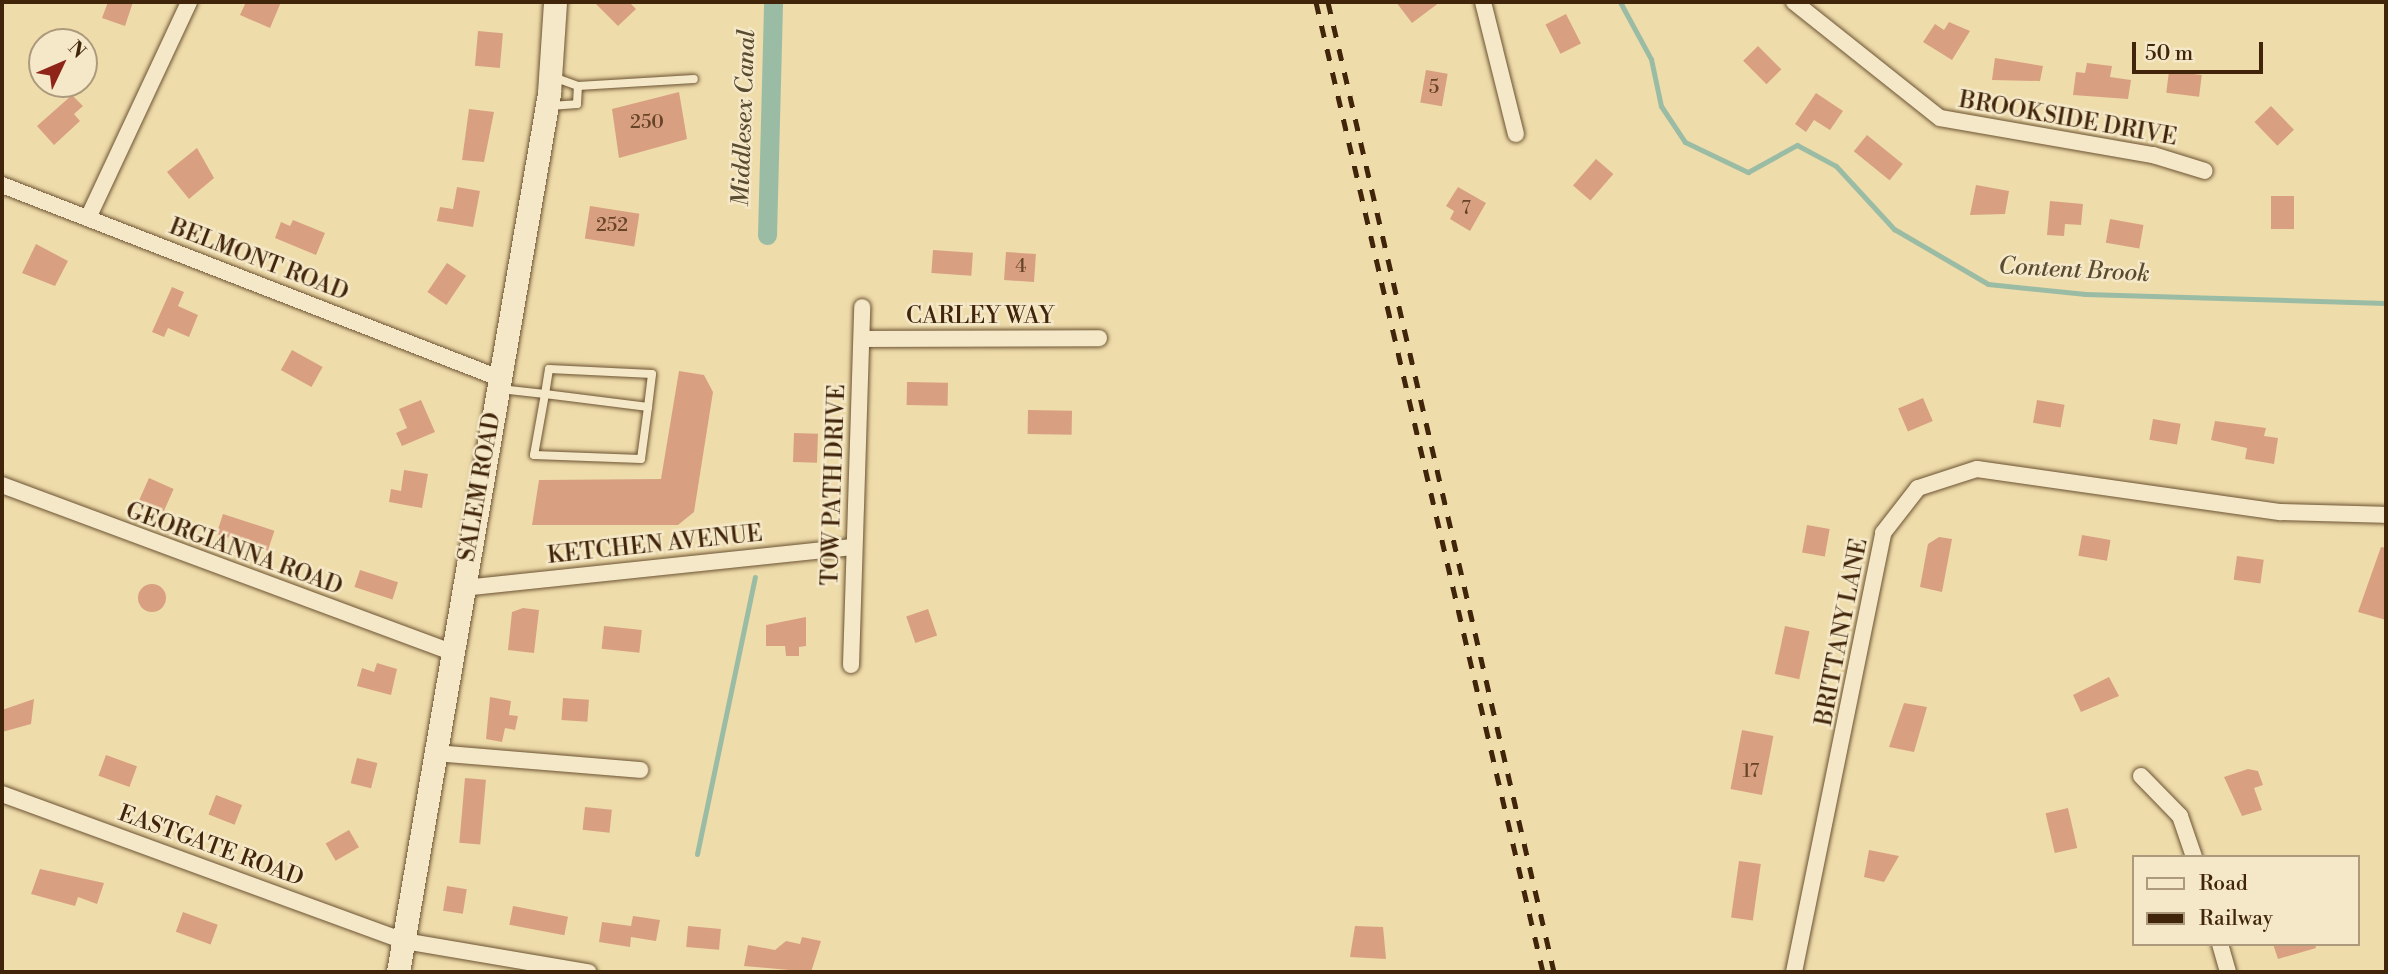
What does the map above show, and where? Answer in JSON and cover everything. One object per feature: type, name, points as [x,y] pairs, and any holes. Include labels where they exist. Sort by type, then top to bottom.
[{"type":"main road","name":"SALEM ROAD","points":[[398,972],[547,106],[555,2]]},
{"type":"street","points":[[88,218],[189,2]]},
{"type":"street","points":[[1483,2],[1516,134]]},
{"type":"street","name":"BROOKSIDE DRIVE","points":[[1794,2],[1940,118],[2153,155],[2205,171]]},
{"type":"street","name":"BELMONT ROAD","points":[[2,185],[498,383]]},
{"type":"street","name":"TOW PATH DRIVE","points":[[851,665],[852,547],[859,539],[862,307]]},
{"type":"street","name":"CARLEY WAY","points":[[862,338],[1099,338]]},
{"type":"street","name":"BRITTANY LANE","points":[[1794,972],[1883,533],[1918,488],[1977,469],[2281,512],[2386,515]]},
{"type":"street","name":"GEORGIANNA ROAD","points":[[2,485],[452,652]]},
{"type":"street","name":"KETCHEN AVENUE","points":[[463,588],[852,547]]},
{"type":"street","points":[[435,753],[640,769]]},
{"type":"street","points":[[2141,776],[2180,816],[2193,855]]},
{"type":"street","name":"EASTGATE ROAD","points":[[2,794],[404,941],[588,972]]},
{"type":"street","points":[[2221,946],[2228,972]]},
{"type":"lane","points":[[551,76],[578,86],[694,79]]},
{"type":"lane","points":[[547,106],[577,104],[578,86]]},
{"type":"lane","points":[[549,369],[652,374],[648,407],[642,459],[534,454],[549,369]]},
{"type":"lane","points":[[498,383],[545,394],[648,407]]},
{"type":"building","points":[[108,2],[133,2],[125,26],[102,18]]},
{"type":"building","points":[[246,2],[281,2],[270,28],[240,15]]},
{"type":"building","points":[[594,2],[629,2],[636,9],[618,26]]},
{"type":"building","points":[[1396,2],[1440,2],[1412,23]]},
{"type":"building","points":[[1566,14],[1581,43],[1560,54],[1546,24]]},
{"type":"building","points":[[1949,22],[1970,31],[1952,60],[1923,42],[1935,24],[1944,30]]},
{"type":"building","points":[[478,31],[503,33],[500,68],[475,66]]},
{"type":"building","points":[[1758,46],[1781,69],[1766,84],[1743,61]]},
{"type":"building","points":[[1995,58],[2043,66],[2040,81],[1992,80]]},
{"type":"building","points":[[2087,63],[2112,66],[2110,77],[2131,80],[2128,99],[2073,95],[2076,72],[2085,73]]},
{"type":"building","points":[[1426,70],[1448,74],[1442,106],[1420,102]]},
{"type":"building","points":[[2169,71],[2202,75],[2199,97],[2166,93]]},
{"type":"building","points":[[679,92],[687,139],[619,158],[612,109]]},
{"type":"building","points":[[1816,93],[1843,111],[1830,130],[1814,120],[1806,132],[1795,124]]},
{"type":"building","points":[[69,98],[75,98],[83,106],[74,114],[80,121],[54,145],[37,126]]},
{"type":"building","points":[[2271,106],[2294,130],[2277,146],[2254,122]]},
{"type":"building","points":[[469,109],[494,112],[484,162],[462,160]]},
{"type":"building","points":[[1867,135],[1903,164],[1890,180],[1854,151]]},
{"type":"building","points":[[197,148],[214,178],[189,199],[167,172]]},
{"type":"building","points":[[1596,159],[1613,174],[1590,201],[1573,185]]},
{"type":"building","points":[[1976,185],[2009,191],[2005,214],[1970,215]]},
{"type":"building","points":[[457,187],[480,191],[473,227],[437,221],[440,207],[453,209]]},
{"type":"building","points":[[1458,187],[1486,203],[1470,231],[1450,219],[1454,211],[1446,206]]},
{"type":"building","points":[[2271,196],[2294,196],[2294,229],[2271,229]]},
{"type":"building","points":[[2050,201],[2083,204],[2081,225],[2065,224],[2064,236],[2047,235]]},
{"type":"building","points":[[590,206],[639,214],[634,246],[585,239]]},
{"type":"building","points":[[2110,219],[2143,225],[2139,249],[2106,243]]},
{"type":"building","points":[[293,220],[325,233],[316,255],[275,238],[281,222],[290,226]]},
{"type":"building","points":[[36,244],[68,261],[55,286],[22,273]]},
{"type":"building","points":[[933,250],[973,253],[971,276],[931,273]]},
{"type":"building","points":[[1006,252],[1036,254],[1034,282],[1004,280]]},
{"type":"building","points":[[447,263],[466,276],[446,305],[427,292]]},
{"type":"building","points":[[172,287],[184,292],[178,306],[198,315],[189,337],[168,328],[164,337],[152,332]]},
{"type":"building","points":[[292,350],[323,367],[311,387],[281,370]]},
{"type":"building","points":[[679,371],[704,375],[713,392],[694,512],[678,525],[532,525],[539,480],[661,479]]},
{"type":"building","points":[[907,382],[948,383],[948,406],[907,405]]},
{"type":"building","points":[[1923,398],[1933,421],[1908,432],[1898,409]]},
{"type":"building","points":[[421,400],[435,432],[402,446],[396,433],[407,428],[399,409]]},
{"type":"building","points":[[2037,400],[2065,405],[2061,428],[2033,423]]},
{"type":"building","points":[[1028,410],[1072,411],[1072,435],[1028,434]]},
{"type":"building","points":[[2153,419],[2181,424],[2177,445],[2149,440]]},
{"type":"building","points":[[2215,421],[2266,428],[2264,436],[2278,438],[2274,464],[2245,459],[2247,448],[2211,440]]},
{"type":"building","points":[[794,433],[818,434],[817,463],[793,462]]},
{"type":"building","points":[[404,470],[428,474],[422,508],[389,502],[391,489],[401,491]]},
{"type":"building","points":[[149,478],[174,489],[164,511],[139,500]]},
{"type":"building","points":[[223,514],[274,531],[268,551],[217,534]]},
{"type":"building","points":[[1807,525],[1830,529],[1825,557],[1802,553]]},
{"type":"building","points":[[2082,535],[2111,540],[2107,561],[2078,556]]},
{"type":"building","points":[[1939,537],[1952,539],[1942,592],[1920,587],[1928,544]]},
{"type":"building","points":[[2381,547],[2386,548],[2386,620],[2358,612]]},
{"type":"building","points":[[2237,556],[2264,560],[2260,584],[2234,580]]},
{"type":"building","points":[[360,570],[398,582],[392,599],[354,587]]},
{"type":"building","points":[[152,584],[162,588],[166,598],[162,608],[152,612],[142,608],[138,598],[142,588]]},
{"type":"building","points":[[523,608],[539,610],[534,653],[508,650],[512,612]]},
{"type":"building","points":[[928,609],[937,635],[915,643],[906,616]]},
{"type":"building","points":[[806,617],[806,646],[799,647],[799,656],[786,656],[785,646],[766,646],[766,625]]},
{"type":"building","points":[[604,626],[642,630],[639,653],[602,649]]},
{"type":"building","points":[[1785,626],[1809,631],[1799,679],[1775,674]]},
{"type":"building","points":[[377,663],[397,669],[391,695],[357,686],[362,668],[374,672]]},
{"type":"building","points":[[2109,677],[2119,696],[2081,712],[2073,695]]},
{"type":"building","points":[[490,697],[511,701],[509,715],[518,716],[515,730],[505,728],[502,742],[486,739]]},
{"type":"building","points":[[563,698],[589,700],[587,722],[561,720]]},
{"type":"building","points":[[34,699],[31,724],[2,732],[2,710]]},
{"type":"building","points":[[1904,703],[1927,707],[1914,752],[1889,747]]},
{"type":"building","points":[[1742,730],[1773,736],[1762,795],[1731,789]]},
{"type":"building","points":[[106,755],[137,766],[129,787],[98,776]]},
{"type":"building","points":[[357,758],[377,763],[371,788],[351,783]]},
{"type":"building","points":[[2248,769],[2258,771],[2263,785],[2254,788],[2262,810],[2242,816],[2224,777]]},
{"type":"building","points":[[465,778],[486,780],[480,845],[459,843]]},
{"type":"building","points":[[216,795],[242,805],[235,825],[208,815]]},
{"type":"building","points":[[585,807],[612,810],[609,833],[583,830]]},
{"type":"building","points":[[2068,808],[2077,848],[2055,853],[2046,813]]},
{"type":"building","points":[[349,830],[359,847],[336,861],[326,844]]},
{"type":"building","points":[[1869,850],[1899,856],[1884,882],[1864,877]]},
{"type":"building","points":[[1739,861],[1761,864],[1753,921],[1731,917]]},
{"type":"building","points":[[40,869],[104,883],[97,904],[78,897],[75,906],[31,894]]},
{"type":"building","points":[[447,886],[467,889],[463,914],[443,911]]},
{"type":"building","points":[[513,906],[568,917],[564,935],[509,925]]},
{"type":"building","points":[[183,912],[218,925],[211,944],[176,932]]},
{"type":"building","points":[[633,916],[660,920],[656,941],[631,937],[630,947],[599,942],[602,922],[631,926]]},
{"type":"building","points":[[688,926],[721,929],[719,950],[686,947]]},
{"type":"building","points":[[1355,926],[1383,927],[1386,959],[1350,957]]},
{"type":"building","points":[[802,937],[821,941],[811,972],[744,966],[748,945],[775,950],[786,941],[800,944]]},
{"type":"building","points":[[2274,946],[2316,946],[2316,948],[2278,959]]},
{"type":"waterway","name":"Middlesex Canal","points":[[767,235],[773,2]]},
{"type":"waterway","name":"Content Brook","points":[[1620,2],[1651,59],[1661,106],[1685,142],[1748,172],[1797,145],[1836,166],[1894,229],[1988,284],[2085,294],[2386,303]]},
{"type":"waterway","points":[[697,854],[755,577]]},
{"type":"railway","points":[[1316,2],[1543,972]]},
{"type":"railway","points":[[1328,2],[1554,972]]}]
